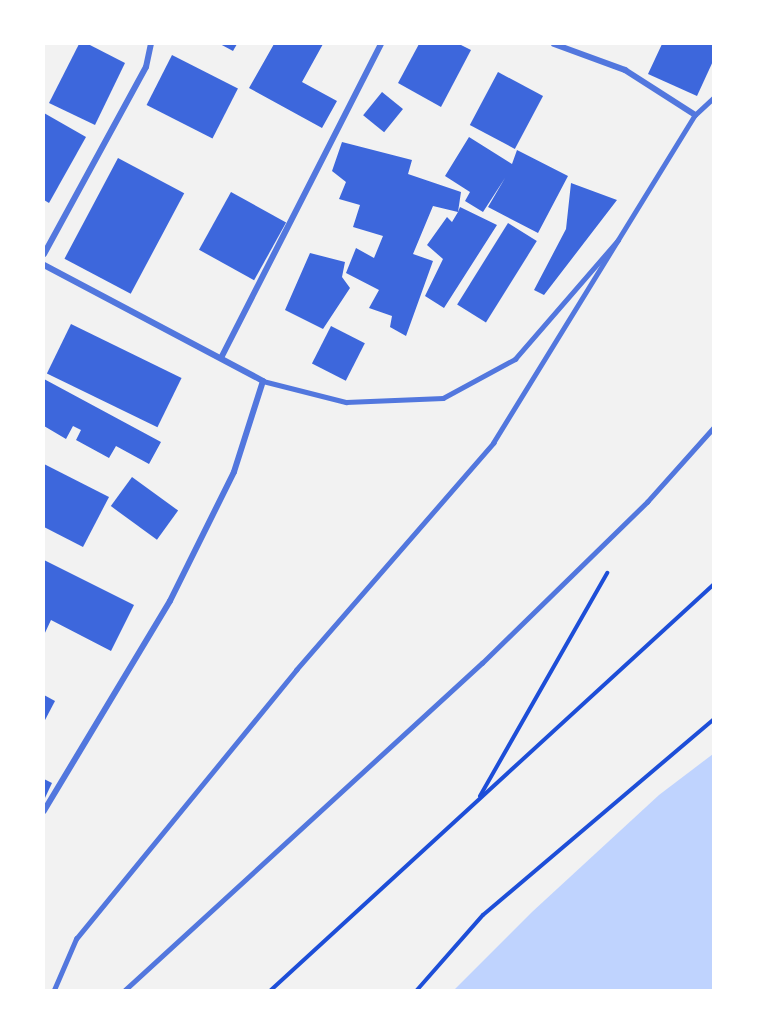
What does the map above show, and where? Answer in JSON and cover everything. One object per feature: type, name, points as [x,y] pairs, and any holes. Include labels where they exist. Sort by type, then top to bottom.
[{"type":"street","points":[[44,254],[146,67],[151,44]]},
{"type":"street","points":[[220,358],[381,44]]},
{"type":"street","points":[[554,44],[625,70],[695,115]]},
{"type":"street","points":[[44,265],[263,381],[234,472],[170,601],[44,812]]},
{"type":"lane","points":[[54,990],[76,939],[296,670],[493,443],[627,229],[695,115],[714,97]]},
{"type":"lane","points":[[263,381],[346,402],[443,398],[515,359],[627,229]]},
{"type":"lane","points":[[124,990],[490,655],[647,502],[714,427]]},
{"type":"path","points":[[478,800],[612,564]]},
{"type":"path","points":[[271,990],[714,584]]},
{"type":"path","points":[[417,990],[483,915],[714,718]]},
{"type":"water","points":[[713,754],[713,990],[454,990],[532,912],[659,795]]},
{"type":"building","points":[[79,44],[88,44],[125,63],[95,125],[49,103]]},
{"type":"building","points":[[220,44],[237,44],[233,51]]},
{"type":"building","points":[[274,44],[323,44],[302,82],[337,101],[322,128],[249,88]]},
{"type":"building","points":[[419,44],[459,44],[471,50],[441,107],[398,83]]},
{"type":"building","points":[[662,44],[714,44],[714,59],[697,96],[648,74]]},
{"type":"building","points":[[172,55],[238,89],[213,138],[147,105]]},
{"type":"building","points":[[498,72],[543,96],[515,149],[470,125]]},
{"type":"building","points":[[382,92],[403,109],[384,132],[363,115]]},
{"type":"building","points":[[44,113],[86,137],[49,203],[44,200]]},
{"type":"building","points":[[469,137],[512,164],[517,150],[568,176],[538,233],[488,207],[505,178],[483,212],[465,201],[470,192],[445,176]]},
{"type":"building","points":[[342,142],[412,160],[408,174],[461,192],[458,212],[433,206],[413,254],[433,261],[406,336],[390,327],[392,316],[369,308],[379,290],[346,273],[356,248],[374,258],[383,236],[353,227],[360,205],[339,199],[346,182],[332,171]]},
{"type":"building","points":[[118,158],[184,193],[131,294],[64,259]]},
{"type":"building","points":[[571,183],[617,200],[544,295],[534,290],[566,229]]},
{"type":"building","points":[[231,192],[286,223],[254,280],[199,250]]},
{"type":"building","points":[[460,207],[497,225],[444,308],[425,296],[443,259],[427,245],[447,217],[452,222]]},
{"type":"building","points":[[508,223],[537,241],[486,322],[457,304]]},
{"type":"building","points":[[310,253],[345,262],[342,277],[350,288],[323,329],[285,310]]},
{"type":"building","points":[[71,324],[182,378],[157,427],[47,373]]},
{"type":"building","points":[[331,326],[365,343],[346,381],[312,363]]},
{"type":"building","points":[[44,379],[161,442],[149,464],[116,446],[109,458],[76,440],[81,430],[73,426],[66,439],[44,426]]},
{"type":"building","points":[[44,464],[109,497],[83,547],[44,527]]},
{"type":"building","points":[[132,477],[178,511],[157,540],[111,506]]},
{"type":"building","points":[[44,560],[134,605],[111,651],[51,620],[44,635]]},
{"type":"building","points":[[44,695],[55,701],[44,722]]},
{"type":"building","points":[[44,779],[52,783],[44,800]]}]
